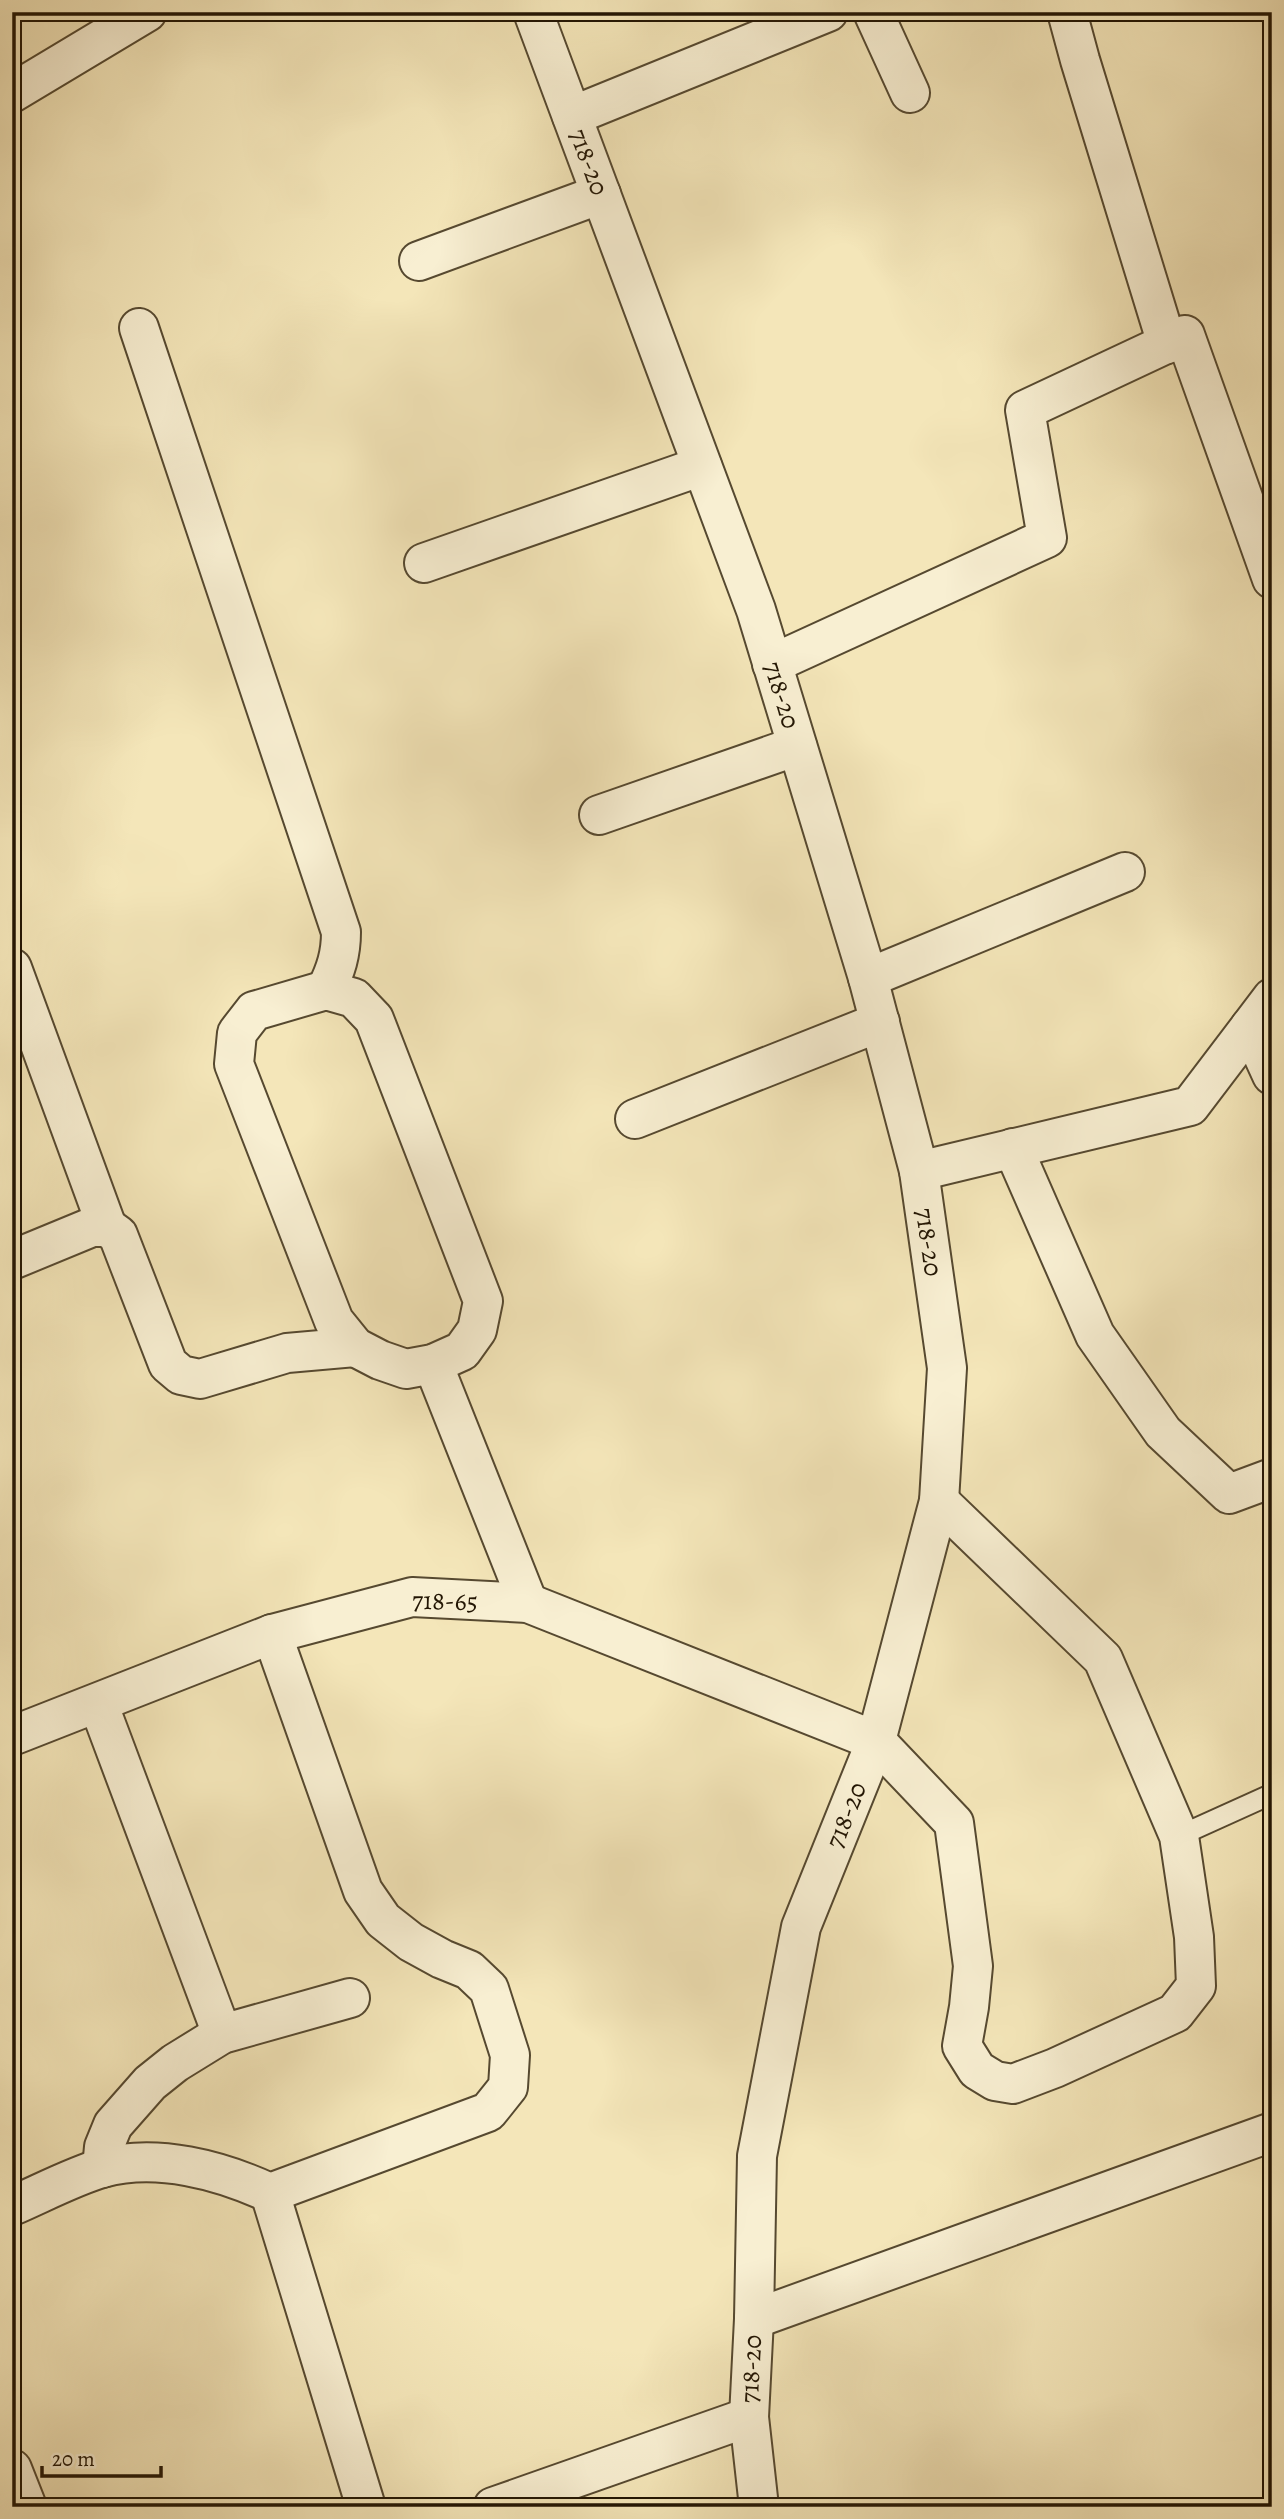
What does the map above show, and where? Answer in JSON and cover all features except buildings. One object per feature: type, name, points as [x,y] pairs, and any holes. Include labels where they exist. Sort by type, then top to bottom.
[{"type":"street","points":[[12,93],[147,12]]},
{"type":"street","name":"718-20","points":[[533,12],[756,610],[868,978],[919,1171],[947,1368],[939,1501],[876,1741],[801,1927],[757,2155],[754,2319],[748,2417],[759,2507]]},
{"type":"street","points":[[572,116],[828,12]]},
{"type":"street","points":[[873,12],[910,93]]},
{"type":"street","points":[[1068,12],[1080,60],[1167,344]]},
{"type":"street","points":[[419,261],[601,194]]},
{"type":"street","points":[[139,328],[341,932],[337,969],[326,990]]},
{"type":"street","points":[[772,664],[1047,538],[1026,411],[1185,335],[1272,579]]},
{"type":"street","points":[[424,563],[702,466]]},
{"type":"street","points":[[599,815],[797,746]]},
{"type":"street","points":[[868,978],[1125,872]]},
{"type":"street","points":[[12,968],[107,1227],[118,1235],[168,1364],[181,1375],[200,1379],[305,1349],[355,1347]]},
{"type":"street","points":[[326,990],[354,998],[374,1019],[482,1301],[477,1330],[462,1351],[433,1364],[407,1369],[380,1360],[355,1347],[334,1321],[234,1064],[237,1033],[254,1011],[326,990]]},
{"type":"street","points":[[1261,1012],[1272,1075]]},
{"type":"street","points":[[919,1171],[1190,1106],[1261,1012]]},
{"type":"street","points":[[635,1119],[880,1022]]},
{"type":"street","points":[[1013,1148],[1095,1335],[1163,1432],[1229,1494],[1272,1478]]},
{"type":"street","points":[[12,1260],[92,1227],[107,1227]]},
{"type":"street","points":[[433,1364],[528,1603]]},
{"type":"street","points":[[876,1741],[954,1823],[973,1966],[970,2007],[961,2046],[977,2070],[995,2081],[1013,2084],[1055,2068],[1175,2013],[1196,1986],[1194,1937],[1179,1836],[1103,1659],[939,1501]]},
{"type":"street","name":"718-65","points":[[12,1737],[272,1634],[412,1597],[528,1603],[876,1741]]},
{"type":"street","points":[[12,2206],[102,2168],[143,2163],[181,2165],[236,2177],[270,2193],[488,2112],[508,2087],[510,2056],[489,1989],[470,1970],[411,1942],[383,1920],[363,1891],[272,1634]]},
{"type":"street","points":[[98,1703],[222,2034]]},
{"type":"street","points":[[102,2168],[104,2147],[113,2126],[130,2103],[176,2063],[222,2034],[349,1998]]},
{"type":"street","points":[[754,2319],[1272,2132]]},
{"type":"street","points":[[270,2193],[366,2507]]},
{"type":"street","points":[[492,2507],[748,2417]]},
{"type":"street","points":[[12,2469],[27,2507]]},
{"type":"lane","points":[[1179,1836],[1272,1794]]}]
